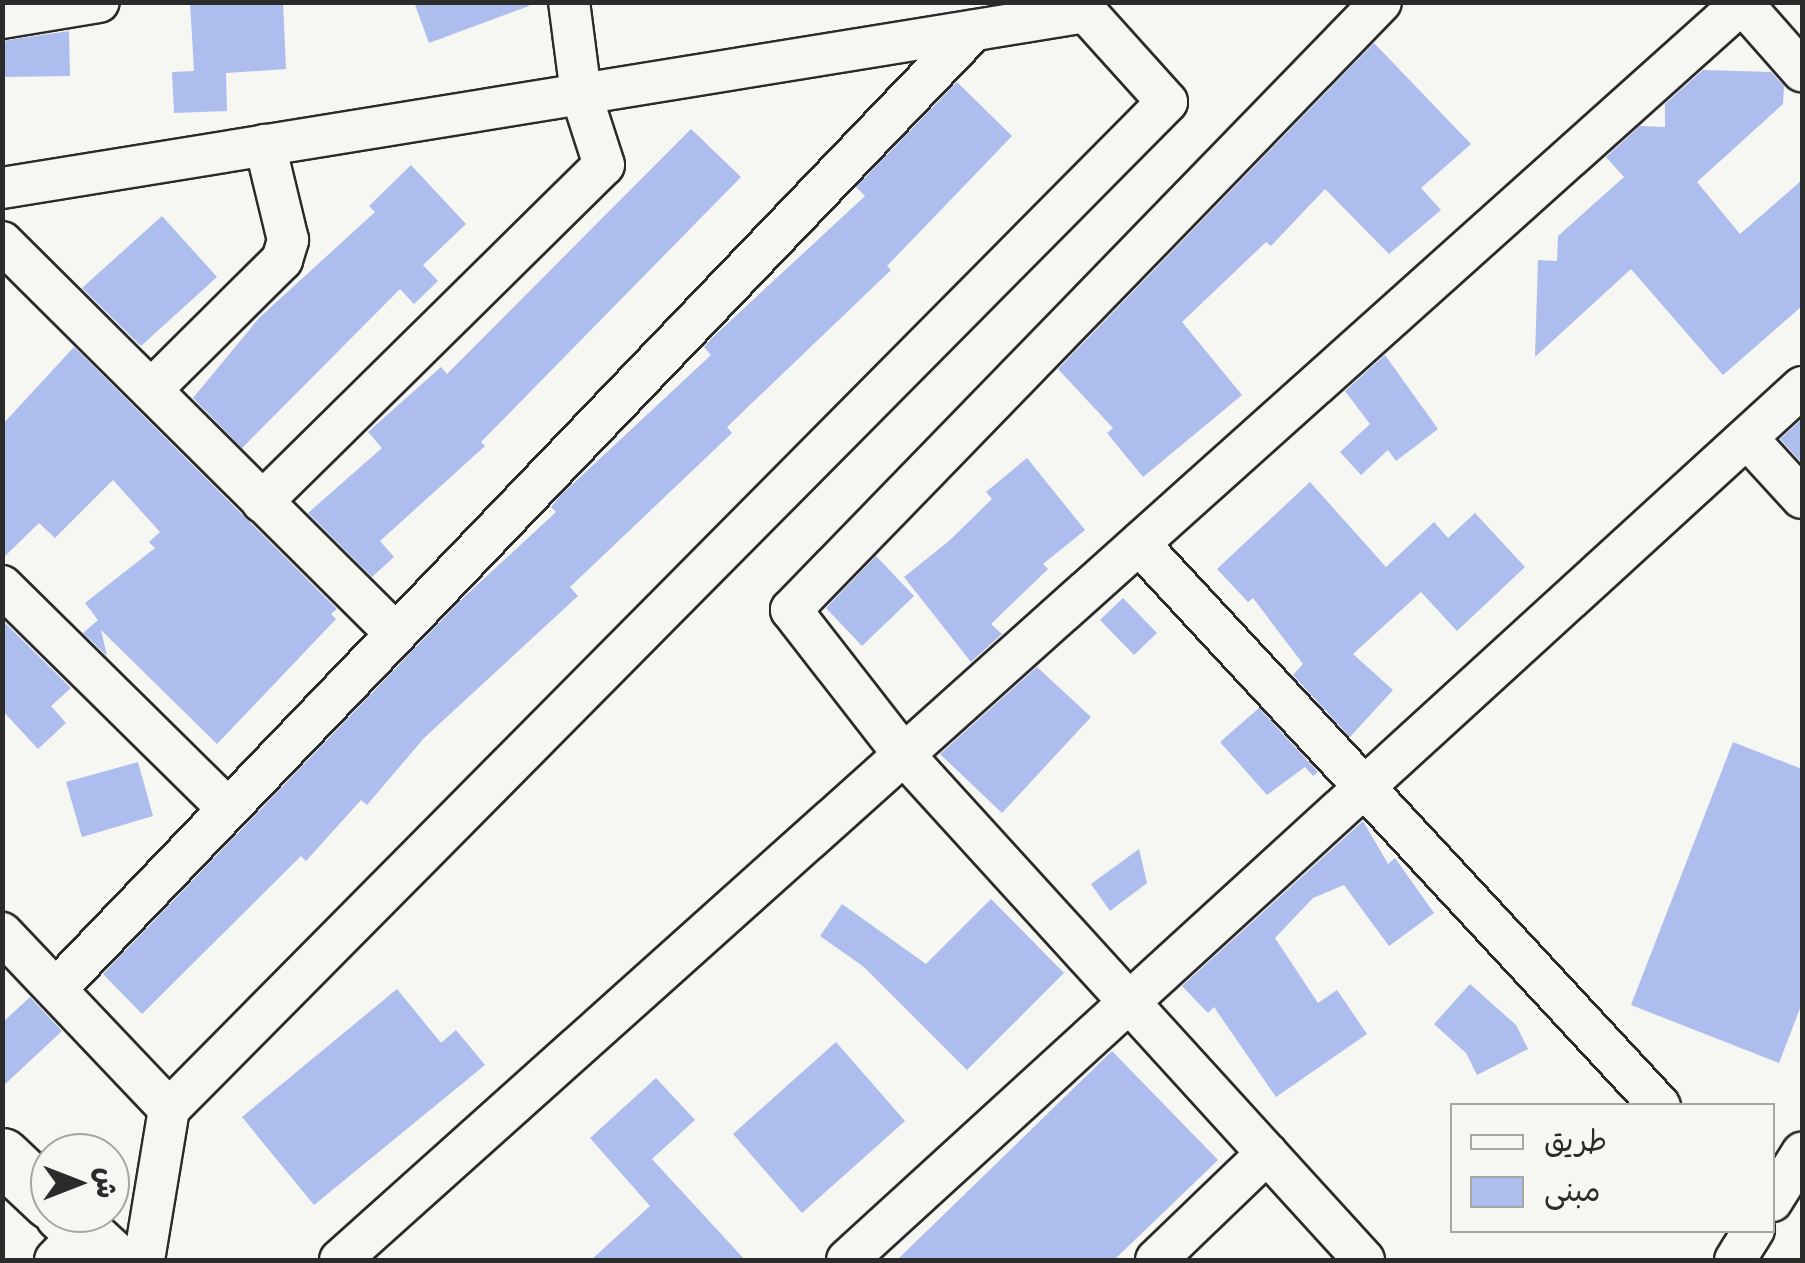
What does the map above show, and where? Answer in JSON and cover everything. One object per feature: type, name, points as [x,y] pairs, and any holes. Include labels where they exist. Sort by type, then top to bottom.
[{"type":"street","points":[[2,18],[100,2]]},
{"type":"street","points":[[262,502],[604,165],[581,94],[569,2]]},
{"type":"street","points":[[1357,1258],[904,755],[792,610],[1381,2]]},
{"type":"street","points":[[340,1260],[1743,3],[1802,71]]},
{"type":"street","points":[[2,188],[1086,12],[1167,102],[170,1109],[144,1260]]},
{"type":"street","points":[[57,988],[973,30]]},
{"type":"street","points":[[151,390],[282,260],[288,240],[266,145]]},
{"type":"street","points":[[2,242],[396,634]]},
{"type":"street","points":[[847,1260],[1126,999],[1802,387]]},
{"type":"street","points":[[1747,438],[1802,498]]},
{"type":"street","points":[[1139,544],[1657,1103]]},
{"type":"street","points":[[2,586],[228,810]]},
{"type":"street","points":[[2,932],[170,1109]]},
{"type":"street","points":[[1156,1260],[1266,1153]]},
{"type":"street","points":[[1775,1196],[1802,1153]]},
{"type":"street","points":[[2,1156],[30,1186]]},
{"type":"street","points":[[1735,1260],[1752,1233]]},
{"type":"building","points":[[190,2],[283,2],[286,69],[226,73],[227,111],[174,113],[172,72],[194,71]]},
{"type":"building","points":[[414,2],[528,2],[529,6],[429,43]]},
{"type":"building","points":[[69,31],[70,76],[2,77],[2,41]]},
{"type":"building","points":[[1374,43],[1471,144],[1421,188],[1441,210],[1389,254],[1325,189],[1271,246],[1266,242],[1182,322],[1242,395],[1143,477],[1107,433],[1113,428],[1058,369]]},
{"type":"building","points":[[1703,70],[1771,72],[1784,86],[1783,104],[1697,182],[1740,234],[1802,180],[1802,306],[1723,375],[1631,269],[1535,357],[1538,260],[1557,261],[1558,236],[1624,177],[1606,157],[1640,126],[1665,127],[1665,104]]},
{"type":"building","points":[[957,82],[1012,136],[887,266],[891,270],[727,427],[732,433],[570,587],[578,596],[424,738],[367,805],[361,800],[306,861],[301,856],[142,1014],[103,974],[462,599],[556,512],[551,507],[561,495],[711,355],[704,347],[712,338],[865,196],[856,187]]},
{"type":"building","points":[[691,129],[741,177],[481,442],[485,446],[380,541],[394,557],[372,577],[308,513],[382,448],[368,432],[441,367],[447,374]]},
{"type":"building","points":[[411,165],[466,224],[423,265],[438,281],[414,304],[400,289],[242,448],[193,398],[259,318],[375,212],[369,206]]},
{"type":"building","points":[[162,216],[217,277],[141,346],[82,288]]},
{"type":"building","points":[[74,347],[337,609],[331,614],[336,619],[217,744],[101,630],[107,656],[83,633],[98,620],[85,603],[155,548],[149,542],[160,532],[113,480],[55,538],[39,523],[2,559],[2,425]]},
{"type":"building","points":[[1385,355],[1438,429],[1396,461],[1388,450],[1361,475],[1340,452],[1370,424],[1345,391]]},
{"type":"building","points":[[1802,419],[1802,463],[1780,439]]},
{"type":"building","points":[[1027,458],[1085,530],[1043,564],[1048,569],[991,624],[1002,634],[971,662],[904,577],[949,541],[992,499],[986,492]]},
{"type":"building","points":[[1310,482],[1386,567],[1434,522],[1448,538],[1475,513],[1525,567],[1457,631],[1421,592],[1353,654],[1393,690],[1350,737],[1293,675],[1303,664],[1253,598],[1248,602],[1217,569]]},
{"type":"building","points":[[876,556],[914,596],[862,646],[826,608]]},
{"type":"building","points":[[1123,598],[1157,633],[1134,655],[1100,620]]},
{"type":"building","points":[[2,620],[71,688],[51,706],[66,723],[38,749],[2,710]]},
{"type":"building","points":[[1037,667],[1091,717],[1002,813],[940,754]]},
{"type":"building","points":[[1259,708],[1318,772],[1313,776],[1305,767],[1267,795],[1220,742]]},
{"type":"building","points":[[1733,742],[1802,769],[1802,1003],[1779,1063],[1631,1005]]},
{"type":"building","points":[[138,762],[153,816],[82,837],[66,782]]},
{"type":"building","points":[[1363,821],[1388,864],[1395,858],[1434,913],[1389,946],[1344,885],[1313,898],[1275,938],[1318,1003],[1337,990],[1367,1034],[1276,1097],[1214,1007],[1208,1013],[1182,986]]},
{"type":"building","points":[[1139,849],[1147,883],[1110,911],[1091,884]]},
{"type":"building","points":[[991,899],[1064,973],[967,1070],[864,967],[820,936],[842,904],[926,964]]},
{"type":"building","points":[[1470,984],[1516,1025],[1528,1049],[1477,1075],[1466,1053],[1434,1024]]},
{"type":"building","points":[[397,989],[441,1043],[456,1030],[485,1065],[314,1205],[242,1117]]},
{"type":"building","points":[[30,997],[62,1031],[2,1087],[2,1023]]},
{"type":"building","points":[[836,1042],[905,1121],[802,1213],[733,1134]]},
{"type":"building","points":[[1112,1051],[1218,1160],[1114,1260],[897,1260]]},
{"type":"building","points":[[656,1078],[695,1120],[652,1159],[745,1260],[591,1260],[650,1206],[590,1138]]}]
